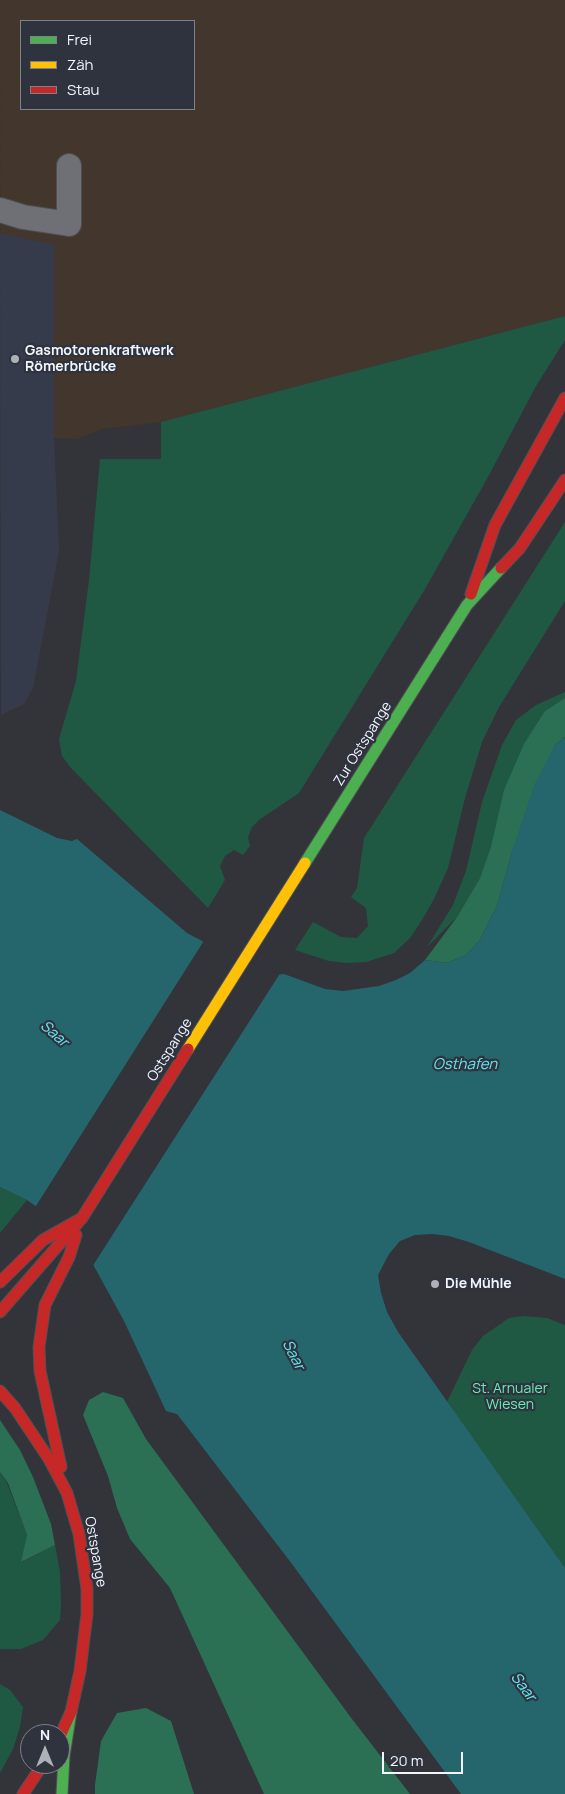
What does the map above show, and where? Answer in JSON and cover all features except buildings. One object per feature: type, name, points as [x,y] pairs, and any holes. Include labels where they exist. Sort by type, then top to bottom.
[{"type":"main road","name":"Zur Ostspange","points":[[467,605],[495,525],[565,398]]},
{"type":"main road","name":"Zur Ostspange","points":[[282,898],[365,770],[467,605],[520,548],[565,480]]},
{"type":"main road","name":"Ostspange","points":[[82,1218],[282,898]]},
{"type":"main road","points":[[2,1281],[43,1240],[82,1218]]},
{"type":"main road","points":[[0,1312],[82,1218]]},
{"type":"main road","points":[[67,1493],[40,1371],[39,1347],[45,1305],[69,1257],[82,1218]]},
{"type":"main road","name":"Ostspange","points":[[0,1391],[15,1408],[49,1459],[67,1493],[79,1534],[87,1589],[87,1614],[80,1671],[71,1712],[66,1724]]},
{"type":"main road","points":[[62,1794],[64,1756],[71,1712]]},
{"type":"main road","points":[[23,1794],[37,1774]]},
{"type":"street","points":[[0,210],[23,217],[69,224],[68,166]]},
{"type":"shaded area","points":[[0,0],[565,0],[565,316],[161,422],[102,429],[78,439],[54,438],[59,551],[33,688],[24,704],[1,715]]},
{"type":"shaded area","points":[[0,233],[54,245],[54,438],[59,551],[33,688],[24,704],[1,715]]},
{"type":"green space","points":[[565,316],[565,340],[536,386],[488,477],[425,589],[299,793],[259,820],[252,827],[248,837],[250,846],[243,855],[234,850],[225,856],[220,866],[225,880],[208,908],[70,767],[62,756],[59,739],[76,681],[89,580],[100,459],[161,459],[161,422]]},
{"type":"green space","points":[[565,522],[565,601],[499,707],[482,742],[465,798],[448,868],[422,920],[410,938],[394,953],[366,962],[346,963],[329,961],[295,950],[313,922],[341,937],[357,938],[368,926],[366,908],[351,897],[357,888],[364,838]]},
{"type":"green space","points":[[565,692],[565,698],[545,711],[480,878],[457,917],[427,947],[453,905],[466,871],[482,802],[502,745],[516,720],[536,705]]},
{"type":"green space","points":[[565,698],[565,737],[555,745],[512,852],[497,906],[480,940],[466,955],[447,963],[425,960],[457,917],[480,878],[491,847],[504,790],[524,744],[545,711]]},
{"type":"green space","points":[[0,1187],[27,1200],[0,1233]]},
{"type":"green space","name":"St. Arnualer Wiesen","points":[[523,1316],[547,1318],[565,1325],[565,1568],[447,1402],[472,1350],[483,1336],[509,1318]]},
{"type":"green space","points":[[103,1392],[123,1398],[146,1439],[352,1719],[410,1794],[264,1794],[170,1588],[130,1539],[117,1508],[108,1476],[83,1415],[89,1400]]},
{"type":"green space","points":[[0,1420],[20,1450],[33,1477],[51,1524],[55,1545],[21,1562],[27,1535],[8,1483],[0,1472]]},
{"type":"green space","points":[[0,1472],[7,1483],[27,1535],[22,1562],[55,1545],[60,1572],[60,1620],[43,1640],[21,1649],[0,1649]]},
{"type":"green space","points":[[0,1684],[10,1690],[23,1707],[20,1727],[13,1749],[0,1773]]},
{"type":"green space","points":[[146,1708],[171,1721],[194,1794],[95,1794],[101,1741],[117,1713]]},
{"type":"water","points":[[565,737],[565,1279],[469,1242],[449,1236],[433,1234],[415,1235],[400,1241],[389,1254],[378,1275],[387,1312],[398,1332],[565,1568],[565,1794],[461,1794],[292,1564],[184,1423],[177,1414],[166,1411],[124,1321],[89,1257],[61,1224],[27,1200],[0,1187],[0,810],[57,838],[72,841],[77,839],[187,933],[242,962],[273,975],[284,974],[325,989],[343,991],[379,986],[396,980],[410,973],[425,960],[447,963],[466,955],[480,940],[497,906],[512,852],[535,783],[555,745]]},
{"type":"pier","points":[[205,939],[243,960],[274,973],[281,972],[92,1267],[59,1226],[34,1209]]},
{"type":"traffic: fast","points":[[305,863],[467,605],[501,568]]},
{"type":"traffic: fast","points":[[62,1794],[64,1756],[71,1712]]},
{"type":"traffic: slow","points":[[188,1049],[305,863]]},
{"type":"traffic: jam","points":[[471,594],[495,525],[565,398]]},
{"type":"traffic: jam","points":[[501,568],[520,548],[565,480]]},
{"type":"traffic: jam","points":[[0,1312],[82,1218],[188,1049]]},
{"type":"traffic: jam","points":[[0,1282],[43,1240],[82,1218]]},
{"type":"traffic: jam","points":[[61,1467],[40,1371],[39,1347],[45,1305],[69,1257],[76,1235]]},
{"type":"traffic: jam","points":[[0,1391],[15,1408],[49,1459],[67,1493],[79,1534],[87,1589],[87,1614],[80,1671],[71,1712],[66,1724]]},
{"type":"traffic: jam","points":[[23,1794],[36,1774]]},
{"type":"place","name":"Gasmotorenkraftwerk Römerbrücke","points":[[15,359]]},
{"type":"place","name":"Die Mühle","points":[[435,1284]]},
{"type":"water label","name":"Saar","points":[[54,1034]]},
{"type":"water label","name":"Osthafen","points":[[465,1065]]},
{"type":"water label","name":"Saar","points":[[293,1355]]},
{"type":"water label","name":"Saar","points":[[523,1687]]}]
